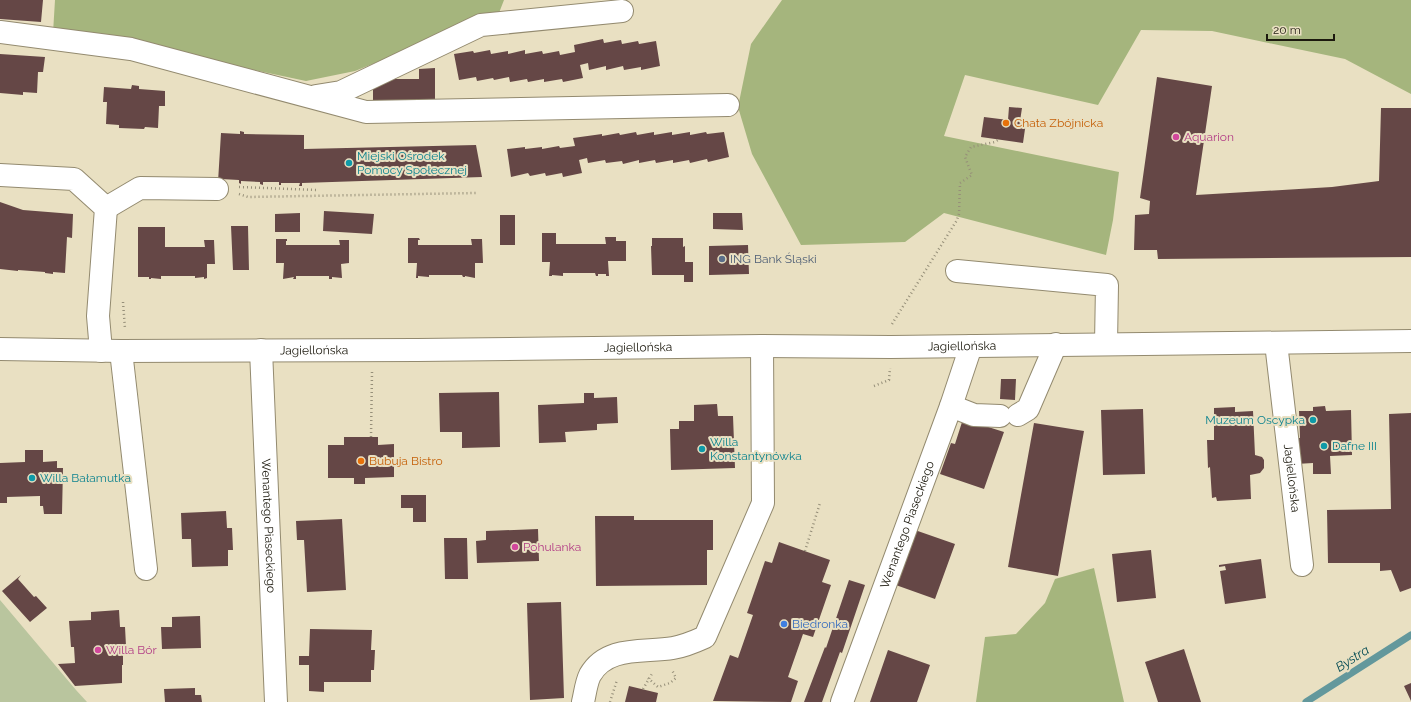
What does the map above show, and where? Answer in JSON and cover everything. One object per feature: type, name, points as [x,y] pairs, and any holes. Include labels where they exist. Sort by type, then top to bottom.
[{"type":"street","points":[[309,97],[341,92],[481,25],[622,11]]},
{"type":"street","points":[[0,32],[132,49],[366,112],[728,105]]},
{"type":"street","points":[[0,175],[74,179],[106,208]]},
{"type":"street","points":[[106,208],[140,188],[217,189]]},
{"type":"street","points":[[106,208],[98,316],[111,351],[146,569]]},
{"type":"street","points":[[957,271],[1107,285],[1106,344]]},
{"type":"street","name":"Jagiellońska","points":[[0,349],[111,351],[762,346],[971,346],[1411,341]]},
{"type":"street","name":"Jagiellońska","points":[[1276,343],[1302,565]]},
{"type":"street","points":[[951,406],[974,415],[1009,416],[1028,409],[1056,344]]},
{"type":"street","points":[[583,702],[590,676],[603,661],[618,653],[688,645],[705,637],[763,503],[762,346]]},
{"type":"street","name":"Wenantego Piaseckiego","points":[[842,702],[951,406],[971,346]]},
{"type":"street","name":"Wenantego Piaseckiego","points":[[260,350],[276,702]]},
{"type":"path","points":[[891,326],[957,220],[959,214],[960,183],[972,175],[965,157],[971,147],[998,140]]},
{"type":"path","points":[[244,186],[317,190]]},
{"type":"path","points":[[217,189],[248,197],[476,193]]},
{"type":"path","points":[[874,386],[889,380],[890,366]]},
{"type":"path","points":[[371,437],[372,370]]},
{"type":"path","points":[[805,551],[820,503]]},
{"type":"path","points":[[643,689],[648,678]]},
{"type":"green space","points":[[55,0],[504,0],[497,18],[480,21],[355,71],[306,81],[131,44],[53,33]]},
{"type":"green space","points":[[782,0],[1411,0],[1411,94],[1345,59],[1212,31],[1141,30],[1098,105],[965,75],[944,136],[1119,172],[1113,220],[1106,255],[944,213],[905,242],[801,245],[752,154],[738,107],[751,44]]},
{"type":"green space","points":[[1094,568],[1124,702],[976,702],[985,637],[1016,634],[1045,603],[1055,579]]},
{"type":"green space","points":[[0,600],[76,690],[87,702],[0,702]]},
{"type":"building","points":[[0,0],[43,0],[41,22],[0,19]]},
{"type":"building","points":[[603,39],[604,43],[621,40],[622,44],[638,41],[639,44],[656,41],[660,66],[641,70],[641,67],[624,70],[623,66],[606,70],[606,66],[589,70],[588,63],[580,65],[583,78],[563,82],[562,79],[544,82],[544,79],[528,82],[527,79],[510,82],[509,77],[494,80],[493,78],[477,81],[476,77],[459,80],[454,54],[473,51],[474,53],[490,50],[491,54],[508,51],[508,54],[525,50],[525,54],[542,51],[543,54],[559,51],[560,55],[575,52],[574,45]]},
{"type":"building","points":[[0,54],[45,57],[43,72],[38,72],[37,93],[23,92],[23,95],[0,93]]},
{"type":"building","points":[[435,68],[435,101],[373,102],[373,79],[419,79],[419,69]]},
{"type":"building","name":"Aquarion","points":[[1157,77],[1212,86],[1196,195],[1332,187],[1379,181],[1381,108],[1411,108],[1411,257],[1158,259],[1157,250],[1134,250],[1135,215],[1149,214],[1150,201],[1140,198]]},
{"type":"building","points":[[132,85],[139,86],[139,89],[165,91],[165,106],[159,106],[158,128],[119,128],[119,125],[106,124],[107,102],[103,102],[104,87],[131,89]]},
{"type":"building","points":[[1009,107],[1022,108],[1020,121],[1026,122],[1023,143],[981,137],[984,117],[1008,120]]},
{"type":"building","name":"Miejski Ośrodek Pomocy Społecznej","points":[[240,131],[244,132],[244,134],[304,135],[304,149],[476,145],[482,177],[302,183],[302,186],[299,186],[300,183],[281,183],[281,185],[279,185],[279,182],[263,182],[263,185],[260,184],[260,182],[241,181],[241,184],[239,183],[239,180],[221,179],[218,182],[221,133],[240,134]]},
{"type":"building","points":[[636,132],[637,135],[654,132],[654,135],[672,132],[672,135],[690,132],[690,135],[706,132],[707,134],[724,132],[729,157],[708,162],[707,159],[690,163],[689,160],[673,163],[673,160],[656,163],[655,160],[639,163],[639,160],[623,164],[622,161],[606,163],[605,160],[588,163],[587,158],[579,160],[582,173],[563,177],[562,173],[546,176],[545,173],[530,176],[528,173],[511,177],[507,149],[542,147],[542,149],[559,146],[560,148],[575,146],[573,138],[602,134],[602,136],[619,133],[620,135]]},
{"type":"building","points":[[0,202],[23,210],[73,214],[72,238],[67,237],[65,273],[53,272],[53,274],[45,272],[0,269]]},
{"type":"building","points":[[324,211],[374,214],[372,234],[323,231]]},
{"type":"building","points":[[300,213],[300,232],[275,232],[275,214]]},
{"type":"building","points":[[713,213],[742,213],[743,230],[713,229]]},
{"type":"building","points":[[500,215],[515,215],[515,245],[500,245]]},
{"type":"building","points":[[231,226],[248,226],[249,270],[233,270]]},
{"type":"building","points":[[138,227],[165,227],[165,247],[205,247],[204,240],[214,240],[215,264],[207,264],[207,278],[195,278],[195,276],[161,276],[161,279],[149,279],[149,277],[138,277]]},
{"type":"building","points":[[542,233],[556,233],[556,244],[606,244],[605,237],[616,237],[616,241],[626,241],[626,261],[608,261],[609,276],[606,276],[606,274],[598,274],[598,276],[596,276],[595,273],[563,273],[563,276],[549,276],[550,262],[542,262]]},
{"type":"building","points":[[408,238],[419,238],[420,240],[418,240],[418,245],[472,245],[471,239],[482,239],[483,263],[475,263],[475,278],[463,277],[462,275],[429,275],[429,277],[418,276],[418,278],[416,278],[417,263],[408,263]]},
{"type":"building","points":[[652,238],[683,238],[683,247],[685,246],[685,262],[693,262],[693,282],[684,282],[684,275],[652,275]]},
{"type":"building","points":[[276,239],[287,239],[286,245],[340,245],[339,240],[349,240],[349,263],[341,264],[342,278],[332,277],[332,279],[329,279],[329,276],[296,276],[296,279],[293,279],[294,277],[283,279],[284,263],[276,263]]},
{"type":"building","points":[[748,245],[749,274],[709,275],[709,246]]},
{"type":"building","points":[[1001,379],[1016,379],[1015,400],[1000,399]]},
{"type":"building","points":[[499,392],[500,447],[462,448],[462,432],[440,432],[439,393]]},
{"type":"building","points":[[584,393],[594,393],[594,398],[617,397],[618,423],[597,424],[597,430],[565,432],[566,442],[539,443],[538,405],[584,403]]},
{"type":"building","name":"Willa Konstantynówka","points":[[717,404],[718,416],[733,416],[735,468],[671,470],[670,429],[679,429],[679,421],[694,421],[694,405]]},
{"type":"building","name":"Dafne III","points":[[1325,406],[1326,411],[1351,410],[1352,455],[1330,456],[1331,474],[1313,474],[1313,463],[1296,464],[1295,438],[1300,438],[1299,411],[1313,411],[1313,407]]},
{"type":"building","points":[[1235,407],[1235,412],[1253,411],[1255,455],[1262,457],[1264,460],[1264,468],[1260,473],[1250,475],[1251,499],[1217,501],[1216,497],[1212,498],[1210,467],[1208,468],[1207,440],[1214,440],[1214,408]]},
{"type":"building","points":[[1143,409],[1145,474],[1103,475],[1101,410]]},
{"type":"building","points":[[1411,413],[1411,588],[1400,592],[1391,570],[1380,571],[1380,563],[1328,563],[1327,510],[1391,509],[1389,414]]},
{"type":"building","points":[[963,419],[1004,432],[984,489],[940,474],[951,443],[955,444]]},
{"type":"building","points":[[1034,423],[1084,431],[1058,576],[1008,567]]},
{"type":"building","name":"Bubuja Bistro","points":[[344,437],[378,437],[378,445],[394,444],[394,477],[365,478],[365,484],[354,484],[354,478],[328,478],[328,445],[344,445]]},
{"type":"building","name":"Willa Bałamutka","points":[[25,450],[43,450],[43,462],[57,461],[57,468],[63,468],[62,514],[44,514],[43,506],[40,506],[40,496],[7,497],[7,503],[0,503],[0,463],[25,462]]},
{"type":"building","points":[[401,495],[426,495],[426,522],[413,522],[413,508],[401,508]]},
{"type":"building","points":[[226,511],[227,528],[232,528],[233,550],[228,550],[228,566],[192,567],[191,539],[182,539],[181,513]]},
{"type":"building","points":[[595,516],[634,516],[634,520],[713,520],[713,550],[707,550],[707,585],[596,586]]},
{"type":"building","points":[[342,519],[346,590],[307,592],[304,540],[297,540],[296,521]]},
{"type":"building","points":[[538,529],[539,561],[477,563],[476,541],[486,540],[486,531]]},
{"type":"building","points":[[912,529],[955,544],[935,599],[893,584]]},
{"type":"building","points":[[444,538],[467,538],[468,579],[445,579]]},
{"type":"building","name":"Biedronka","points":[[779,542],[830,560],[822,582],[831,585],[813,637],[803,634],[788,677],[798,681],[791,702],[713,701],[730,655],[738,658],[753,615],[747,613],[765,561],[772,563]]},
{"type":"building","points":[[1151,550],[1156,598],[1117,602],[1112,554]]},
{"type":"building","points":[[1261,559],[1266,598],[1225,604],[1220,571],[1226,570],[1225,566],[1219,567],[1219,565]]},
{"type":"building","points":[[21,575],[18,579],[34,597],[36,596],[47,608],[30,622],[2,591]]},
{"type":"building","points":[[849,580],[865,585],[842,653],[840,652],[822,702],[804,702],[825,647],[826,648]]},
{"type":"building","points":[[561,602],[564,698],[530,700],[527,603]]},
{"type":"building","name":"Willa Bór","points":[[119,610],[120,627],[125,627],[126,646],[121,646],[121,654],[123,653],[122,683],[75,686],[58,664],[75,663],[74,647],[71,647],[69,621],[91,620],[91,612]]},
{"type":"building","points":[[200,616],[201,648],[162,649],[161,627],[172,627],[172,617]]},
{"type":"building","points":[[310,629],[372,630],[371,650],[375,650],[374,670],[371,670],[371,682],[324,682],[324,692],[309,691],[309,665],[299,665],[299,656],[309,656]]},
{"type":"building","points":[[1184,649],[1201,702],[1158,702],[1145,662]]},
{"type":"building","points":[[888,650],[930,665],[917,702],[870,702]]},
{"type":"building","points":[[1411,683],[1411,701],[1404,686]]},
{"type":"building","points":[[629,686],[658,693],[656,702],[625,702]]},
{"type":"building","points":[[195,688],[195,695],[201,695],[202,702],[165,702],[164,689]]},
{"type":"waterway","name":"Bystra","points":[[1306,702],[1411,635]]},
{"type":"place","name":"Chata Zbójnicka","points":[[1006,123]]},
{"type":"place","name":"Aquarion","points":[[1176,137]]},
{"type":"place","name":"Miejski Ośrodek Pomocy Społecznej","points":[[349,163]]},
{"type":"place","name":"ING Bank Śląski","points":[[722,259]]},
{"type":"place","name":"Muzeum Oscypka","points":[[1313,420]]},
{"type":"place","name":"Dafne III","points":[[1324,446]]},
{"type":"place","name":"Willa Konstantynówka","points":[[702,449]]},
{"type":"place","name":"Bubuja Bistro","points":[[361,461]]},
{"type":"place","name":"Willa Bałamutka","points":[[32,478]]},
{"type":"place","name":"Pohulanka","points":[[515,547]]},
{"type":"place","name":"Biedronka","points":[[784,624]]},
{"type":"place","name":"Willa Bór","points":[[98,650]]}]
